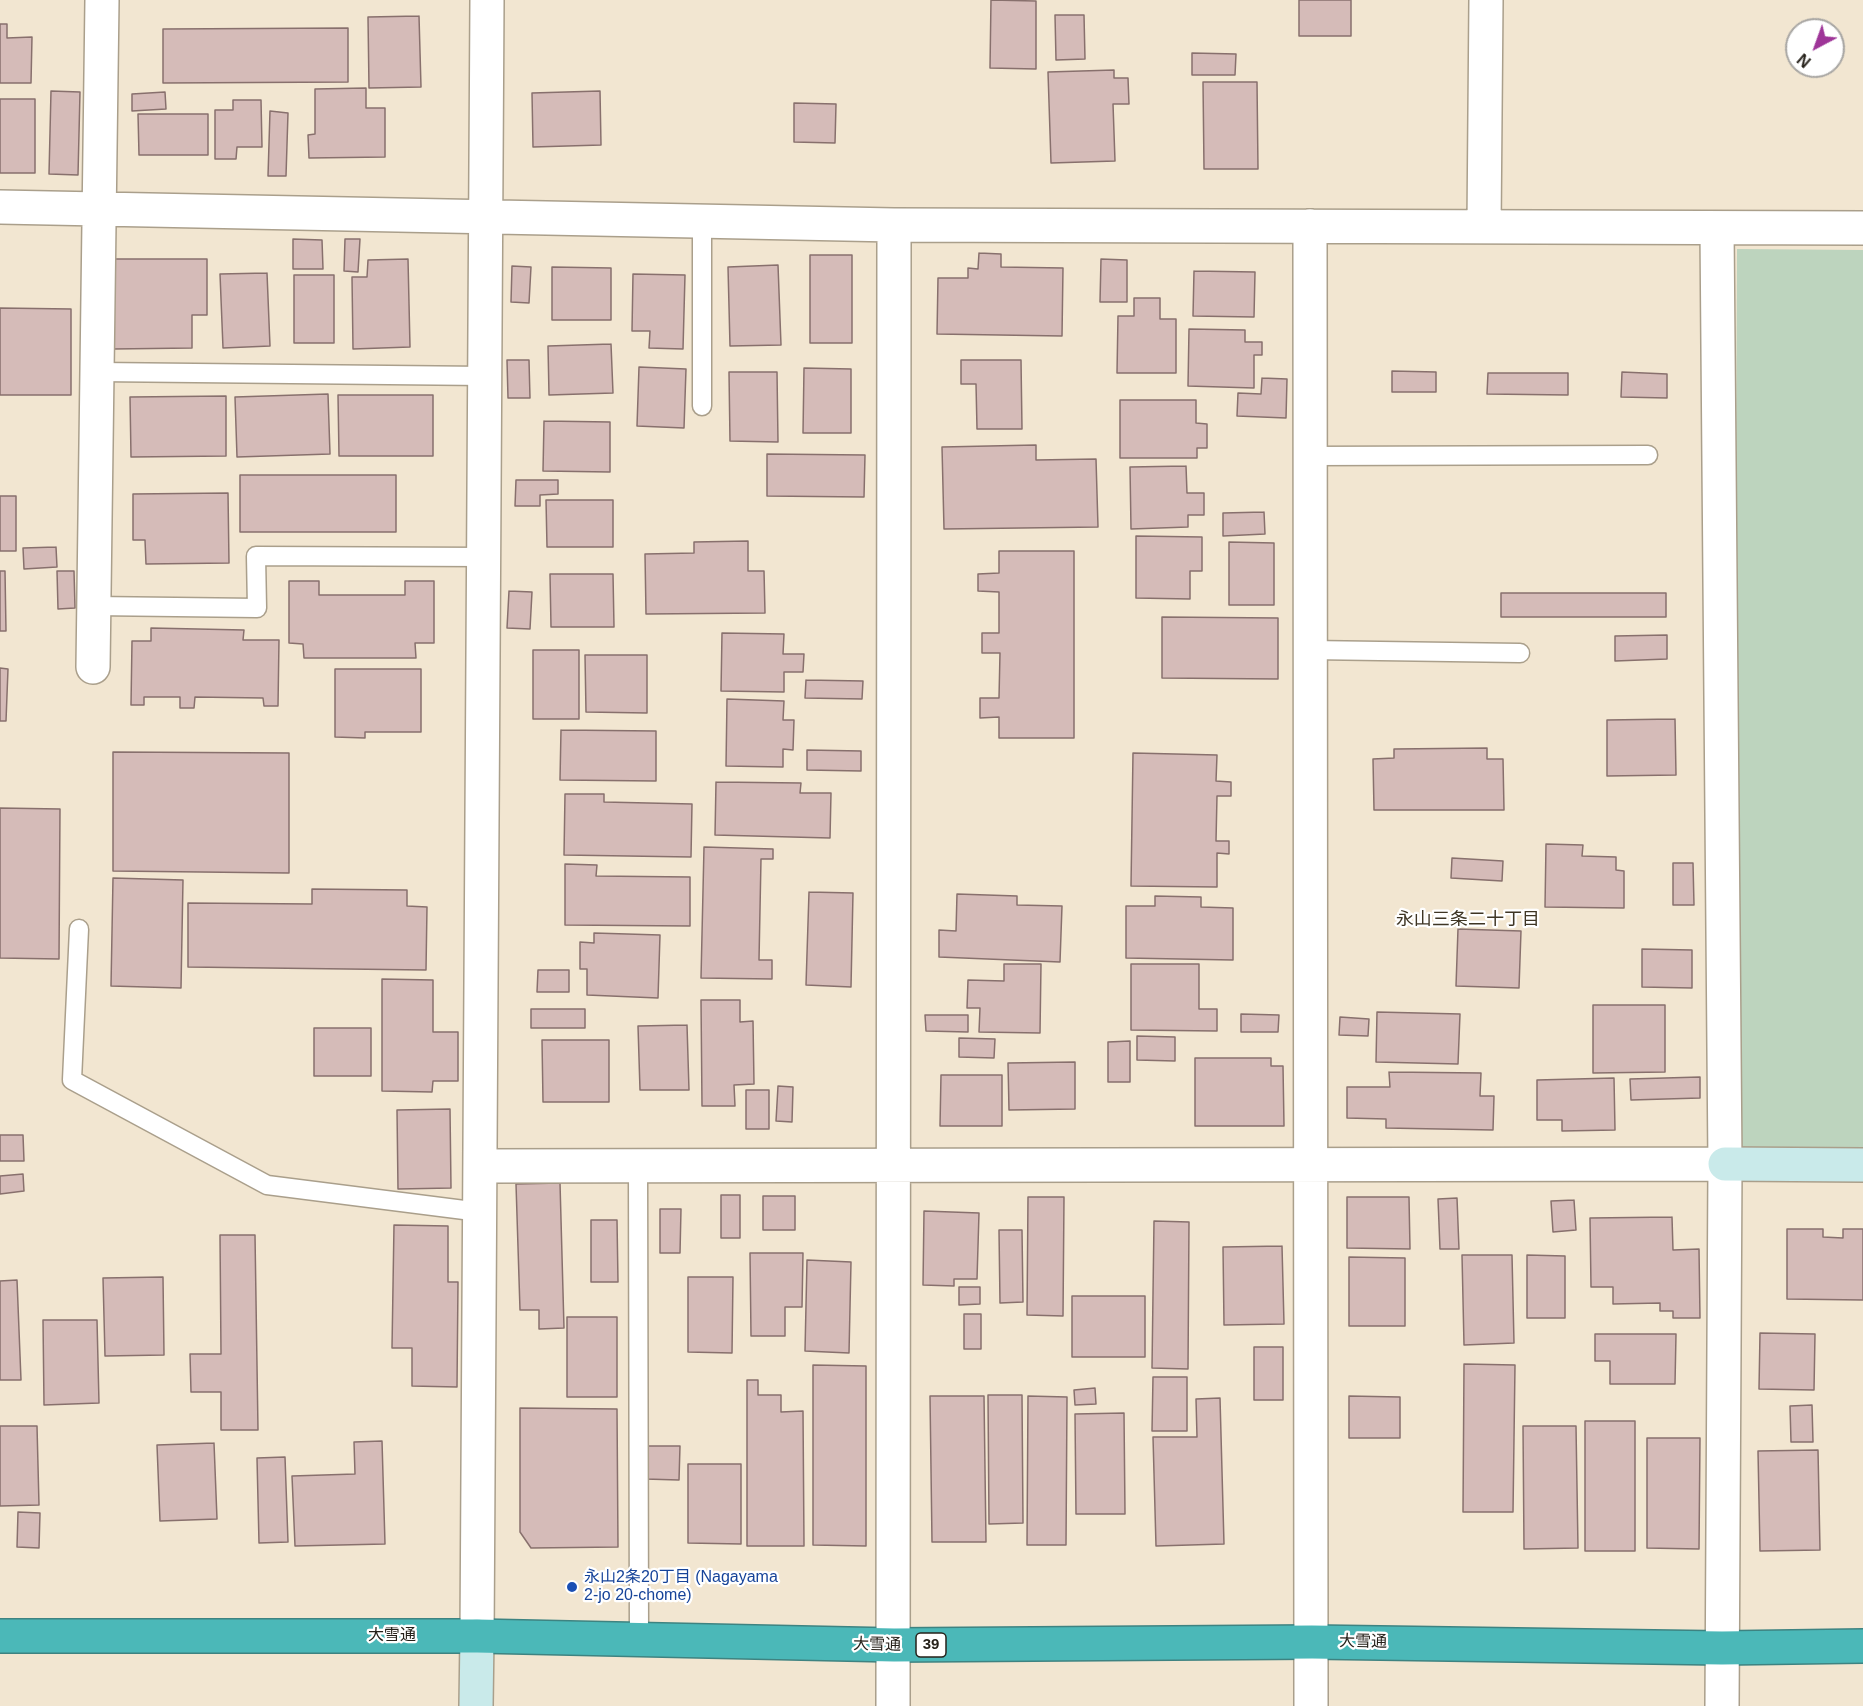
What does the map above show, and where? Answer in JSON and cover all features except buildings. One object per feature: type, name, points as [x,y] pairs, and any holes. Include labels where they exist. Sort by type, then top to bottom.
[{"type":"highway","name":"大雪通","points":[[0,1636],[477,1636],[894,1645],[1312,1642],[1722,1648],[1863,1646]]},
{"type":"street","points":[[93,667],[102,0]]},
{"type":"street","points":[[476,1706],[487,0]]},
{"type":"street","points":[[1484,227],[1486,0]]},
{"type":"street","points":[[0,207],[894,225],[1863,228]]},
{"type":"street","points":[[893,1706],[894,225]]},
{"type":"street","points":[[1310,226],[1311,1706]]},
{"type":"street","points":[[1717,229],[1725,1164],[1722,1706]]},
{"type":"street","points":[[481,1166],[1863,1165]]},
{"type":"lane","points":[[702,221],[702,406]]},
{"type":"lane","points":[[98,372],[485,376]]},
{"type":"lane","points":[[1310,456],[1648,455]]},
{"type":"lane","points":[[94,606],[257,608],[256,556],[484,557]]},
{"type":"lane","points":[[1310,650],[1520,652]]},
{"type":"lane","points":[[79,929],[72,1080],[267,1185],[480,1212]]},
{"type":"lane","points":[[638,1165],[639,1640]]},
{"type":"green space","points":[[1737,249],[1863,250],[1863,1157],[1733,1156]]},
{"type":"place","name":"永山2条20丁目 (Nagayama 2-jo 20-chome)","points":[[572,1587]]},
{"type":"district","name":"永山三条二十丁目","points":[[1468,920]]}]
